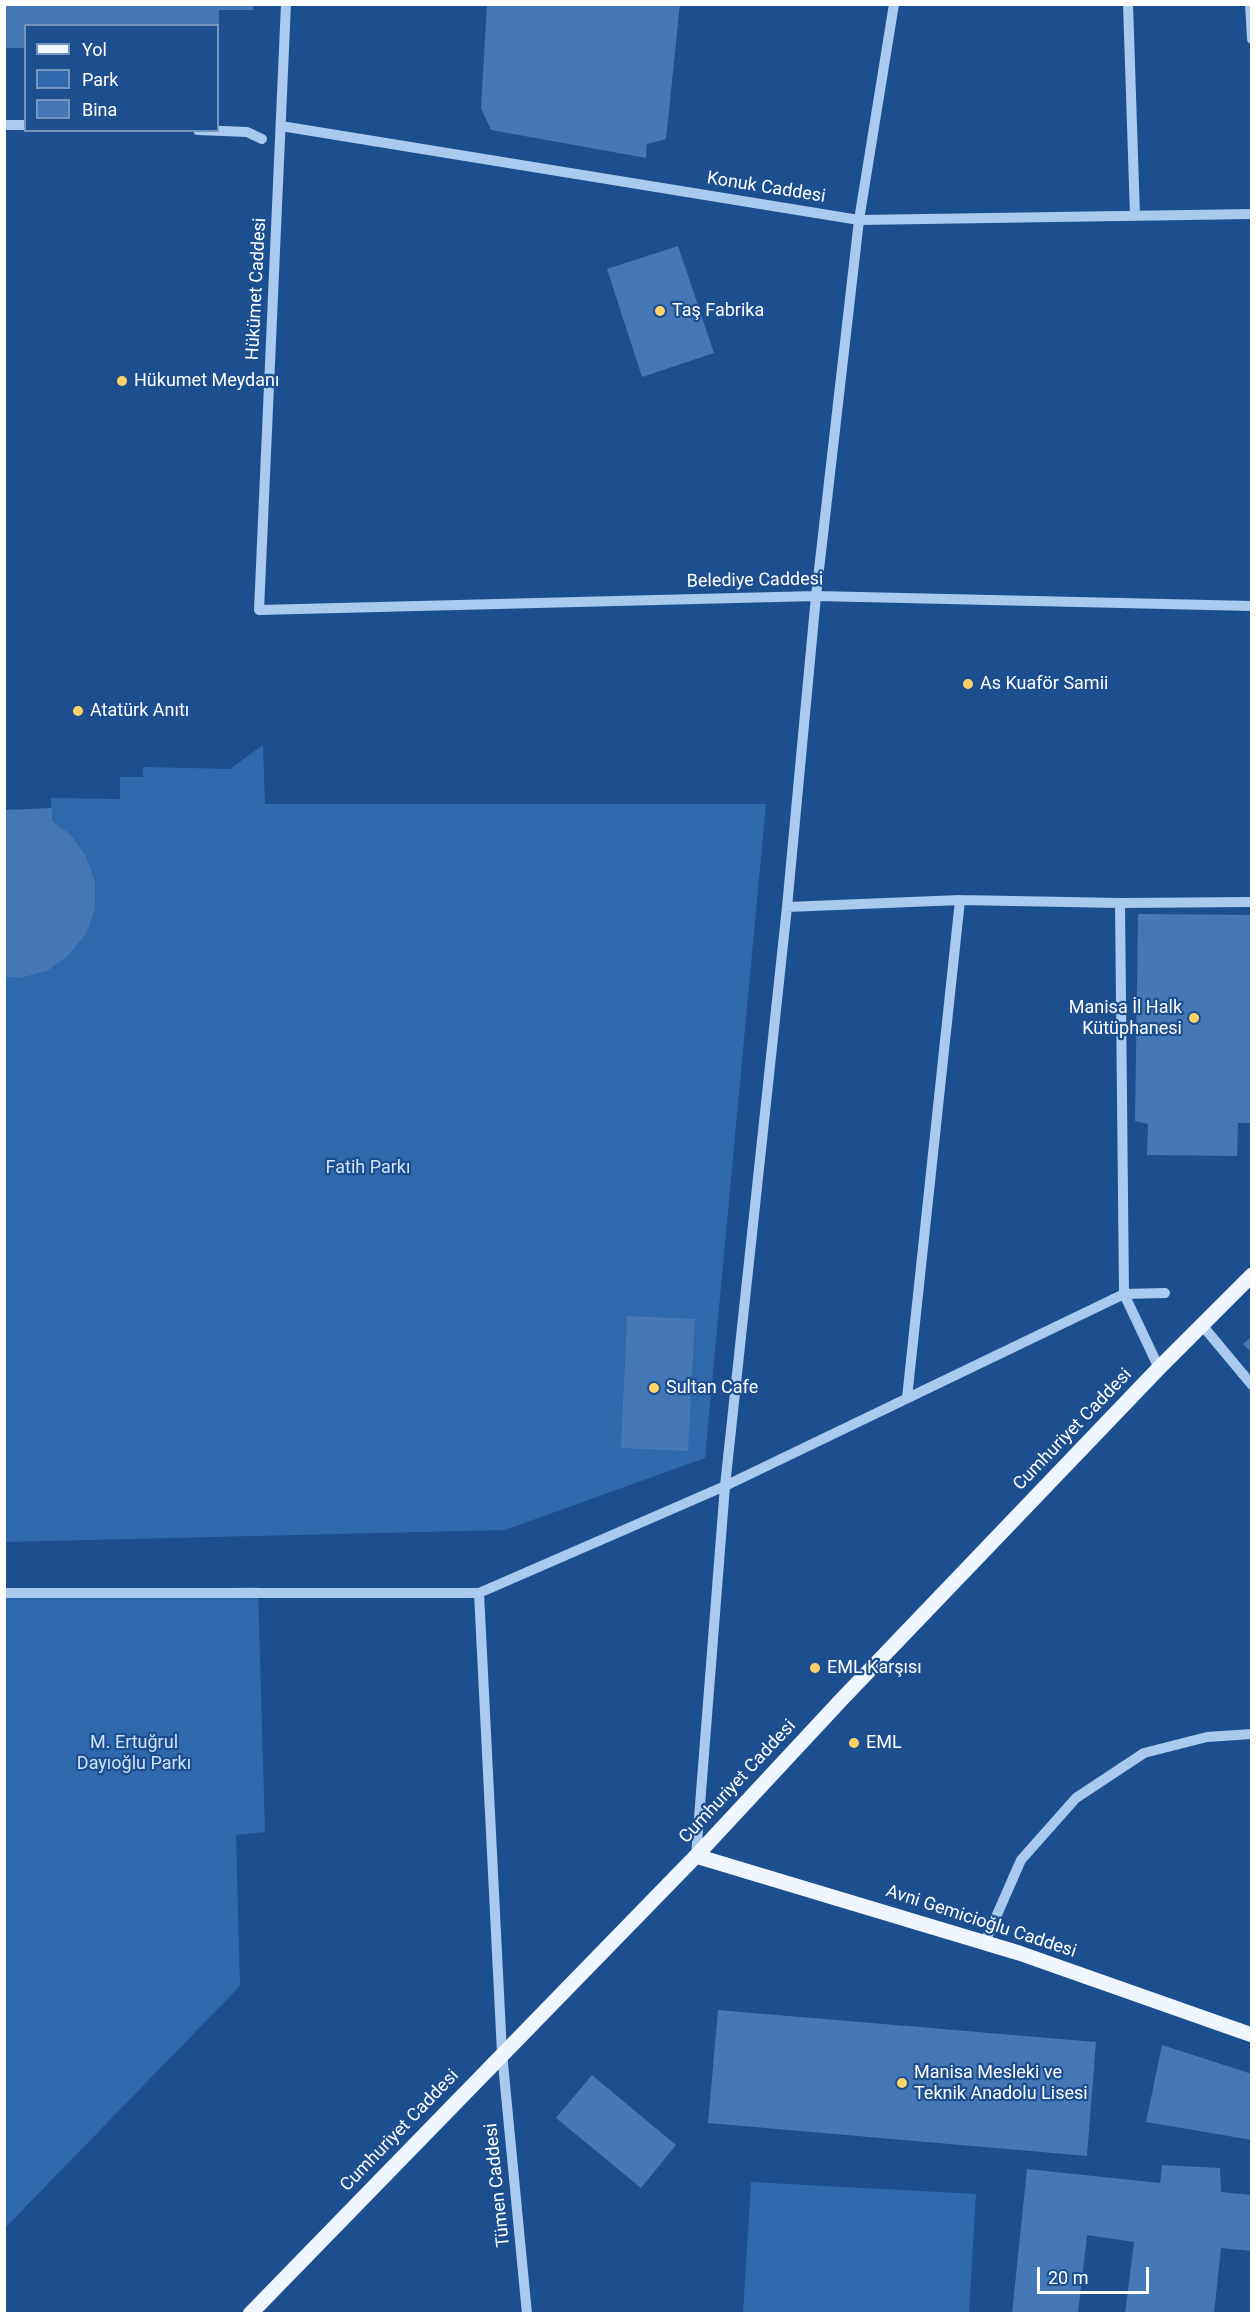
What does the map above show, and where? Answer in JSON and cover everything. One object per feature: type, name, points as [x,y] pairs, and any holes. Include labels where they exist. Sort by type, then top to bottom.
[{"type":"main road","name":"Cumhuriyet Caddesi","points":[[250,2313],[696,1856],[835,1706],[1251,1275]]},
{"type":"main road","name":"Avni Gemicioğlu Caddesi","points":[[696,1856],[985,1942],[1251,2035]]},
{"type":"street","name":"Hükümet Caddesi","points":[[259,610],[286,4]]},
{"type":"street","points":[[696,1856],[725,1486],[787,907],[816,596],[859,220],[894,4]]},
{"type":"street","points":[[1128,4],[1136,216]]},
{"type":"street","points":[[1250,4],[1251,39]]},
{"type":"street","points":[[4,125],[24,125]]},
{"type":"street","name":"Konuk Caddesi","points":[[281,126],[859,220],[1251,214]]},
{"type":"street","points":[[219,131],[247,132],[262,139]]},
{"type":"street","name":"Belediye Caddesi","points":[[259,610],[816,596],[1251,606]]},
{"type":"street","points":[[787,907],[960,900],[1120,903],[1251,902]]},
{"type":"street","points":[[907,1398],[960,900]]},
{"type":"street","points":[[1120,903],[1124,1294],[1159,1368]]},
{"type":"street","points":[[4,1593],[479,1593],[725,1486],[1124,1294],[1165,1293]]},
{"type":"street","points":[[1202,1325],[1251,1385]]},
{"type":"street","name":"Tümen Caddesi","points":[[479,1593],[502,2053],[528,2313]]},
{"type":"street","points":[[985,1942],[1021,1860],[1076,1798],[1144,1753],[1207,1737],[1251,1734]]},
{"type":"green space","name":"Fatih Parkı","points":[[263,745],[265,804],[766,804],[705,1458],[505,1530],[5,1542],[4,977],[21,978],[46,971],[69,955],[86,934],[95,881],[86,856],[70,834],[52,821],[51,798],[120,799],[120,777],[143,777],[143,767],[230,769]]},
{"type":"green space","name":"M. Ertuğrul Dayıoğlu Parkı","points":[[258,1587],[265,1832],[236,1835],[240,1986],[5,2228],[5,1595]]},
{"type":"green space","points":[[751,2182],[976,2194],[969,2313],[743,2313]]},
{"type":"building","points":[[4,4],[253,4],[253,10],[219,10],[219,24],[24,24],[24,48],[4,48]]},
{"type":"building","points":[[487,4],[680,4],[666,139],[647,144],[646,158],[491,130],[481,108]]},
{"type":"building","name":"Taş Fabrika","points":[[678,246],[714,353],[642,377],[607,269]]},
{"type":"building","points":[[52,808],[52,821],[70,834],[86,856],[95,881],[95,909],[86,934],[69,955],[47,971],[21,978],[4,977],[4,810]]},
{"type":"building","name":"Manisa İl Halk Kütüphanesi","points":[[1138,914],[1252,915],[1252,1123],[1238,1123],[1237,1156],[1147,1155],[1148,1124],[1135,1121]]},
{"type":"building","points":[[627,1316],[695,1319],[688,1451],[621,1448]]},
{"type":"building","points":[[1252,1336],[1252,1353],[1243,1344]]},
{"type":"building","name":"Manisa Mesleki ve Teknik Anadolu Lisesi","points":[[718,2010],[1096,2042],[1087,2156],[708,2123]]},
{"type":"building","points":[[1162,2045],[1252,2074],[1252,2140],[1146,2122]]},
{"type":"building","points":[[592,2075],[676,2145],[641,2188],[556,2118]]},
{"type":"building","points":[[1162,2165],[1220,2168],[1221,2192],[1252,2195],[1252,2251],[1221,2248],[1214,2314],[1125,2314],[1134,2242],[1087,2235],[1078,2314],[1012,2314],[1027,2169],[1160,2183]]},
{"type":"place","name":"Taş Fabrika","points":[[660,311]]},
{"type":"place","name":"Hükumet Meydanı","points":[[122,381]]},
{"type":"place","name":"As Kuaför Samii","points":[[968,684]]},
{"type":"place","name":"Atatürk Anıtı","points":[[78,711]]},
{"type":"place","name":"Manisa İl Halk Kütüphanesi","points":[[1194,1018]]},
{"type":"place","name":"Sultan Cafe","points":[[654,1388]]},
{"type":"place","name":"EML Karşısı","points":[[815,1668]]},
{"type":"place","name":"EML","points":[[854,1743]]},
{"type":"place","name":"Manisa Mesleki ve Teknik Anadolu Lisesi","points":[[902,2083]]}]
